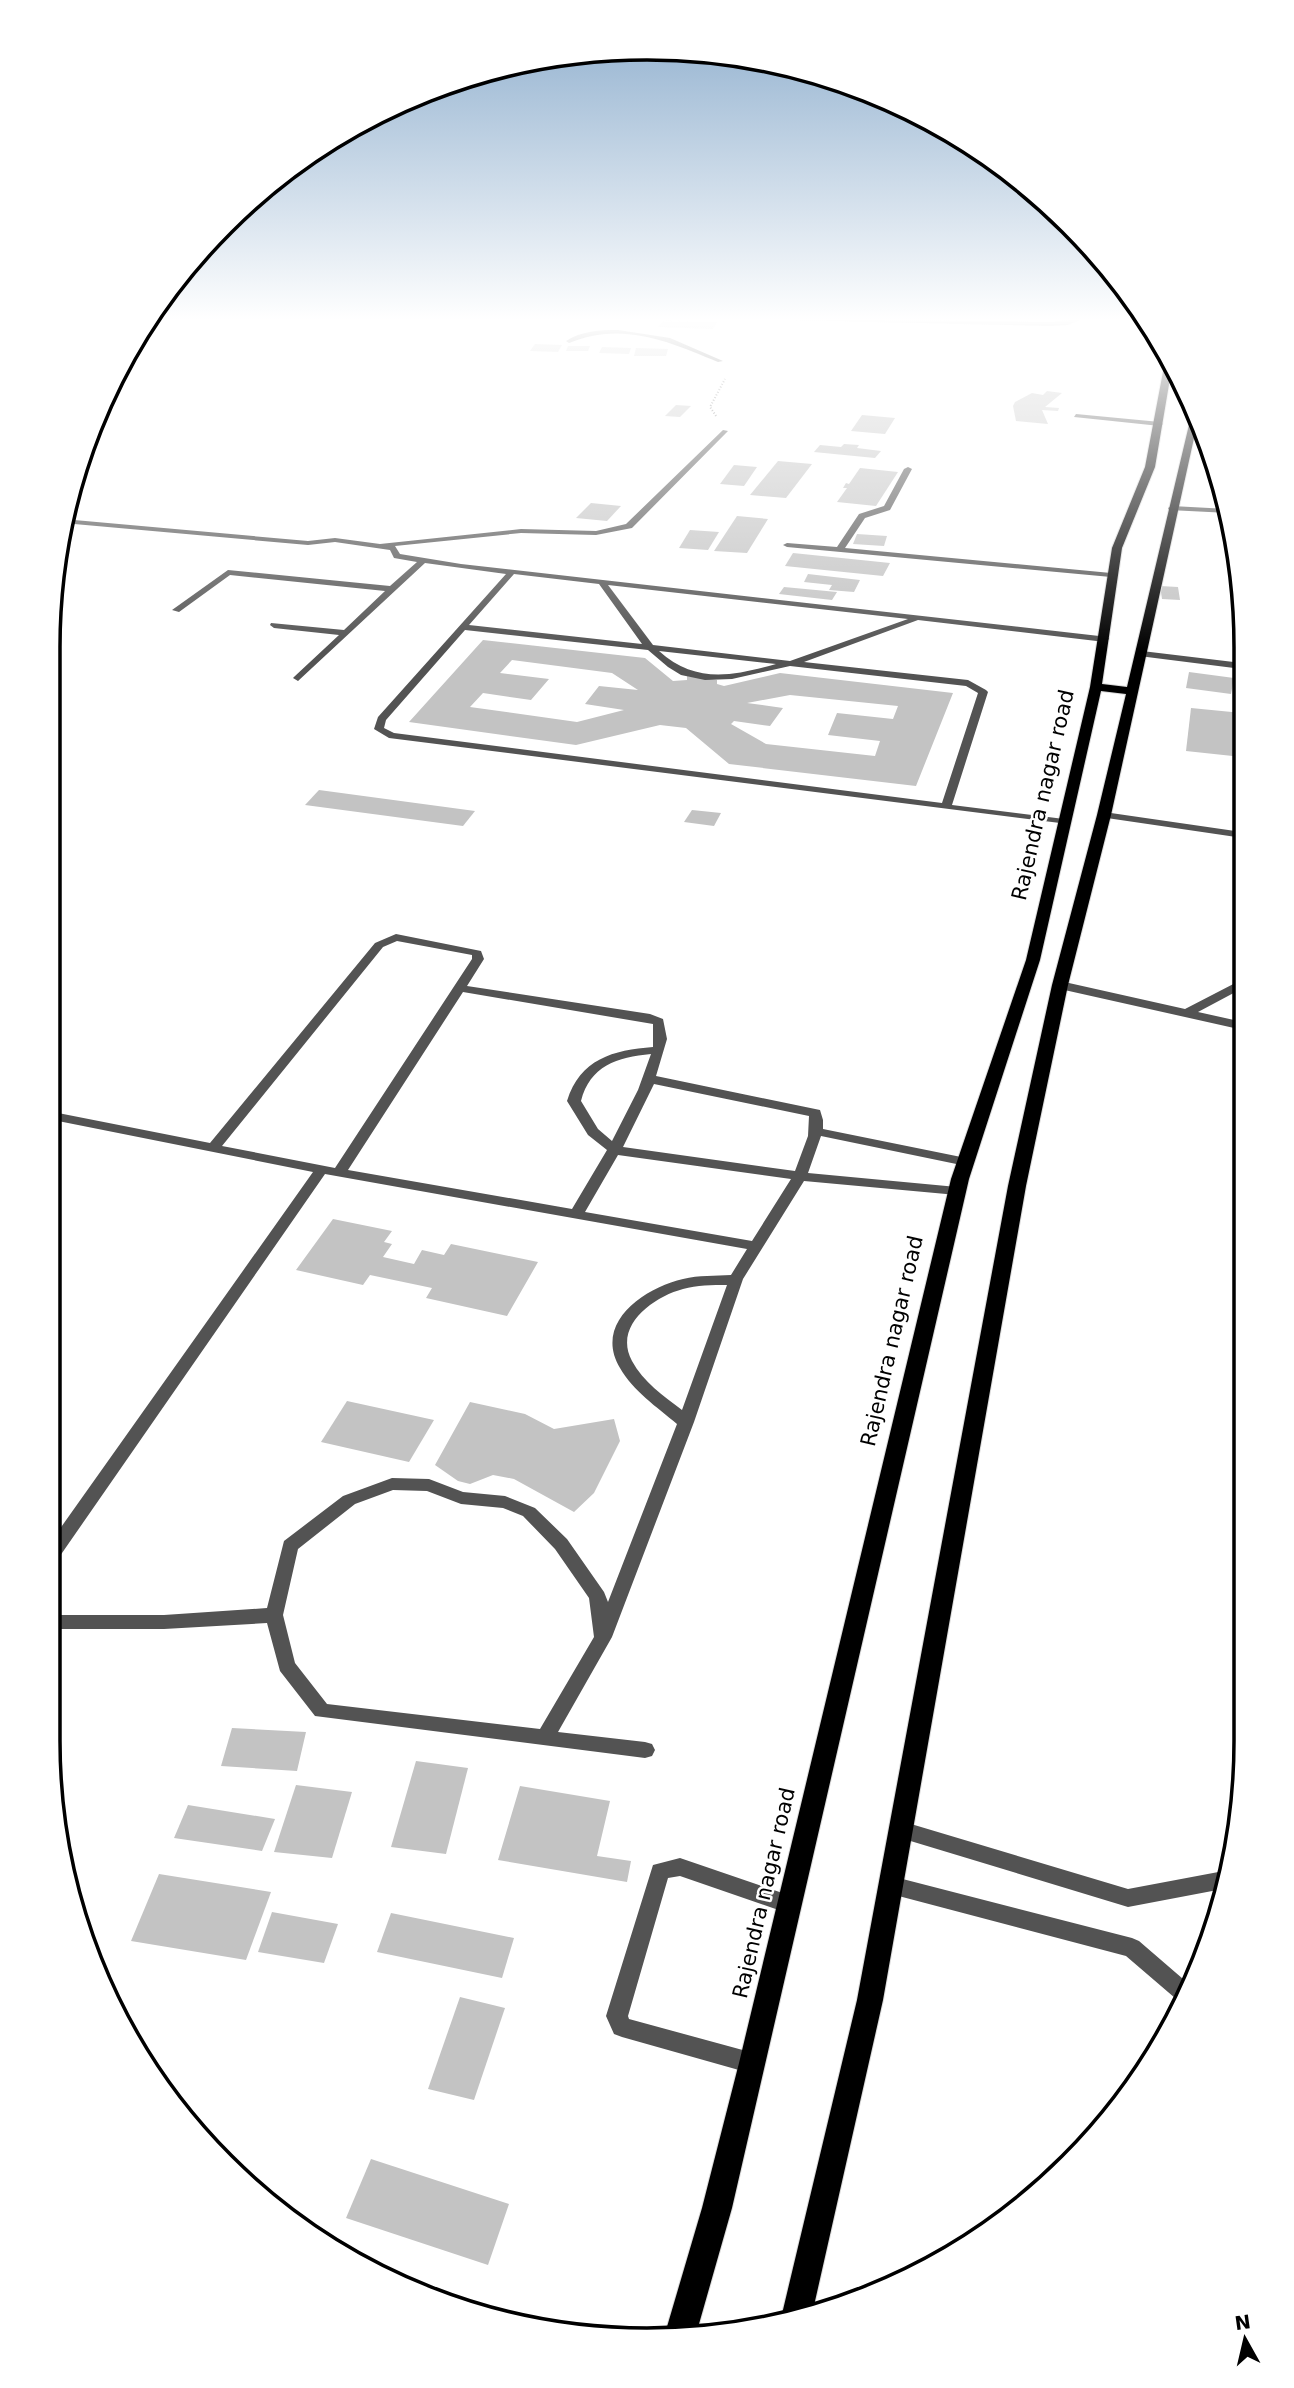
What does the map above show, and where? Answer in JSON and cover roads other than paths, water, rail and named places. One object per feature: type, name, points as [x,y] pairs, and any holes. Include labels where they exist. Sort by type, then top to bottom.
[{"type":"main road","name":"Rajendra nagar road","points":[[682,2327],[717,2208],[753,2063],[957,1191],[1033,960],[1096,687],[1117,548],[1150,467],[1159,429]]},
{"type":"main road","points":[[798,2308],[870,2000],[1017,1186],[1060,985],[1104,815],[1191,429]]},
{"type":"main road","points":[[1096,687],[1132,691]]},
{"type":"street","points":[[378,546],[521,531],[596,533],[629,526],[725,431]]},
{"type":"street","points":[[839,551],[862,516],[887,508],[908,469]]},
{"type":"street","points":[[1172,508],[1218,510]]},
{"type":"street","points":[[73,522],[308,543],[335,540],[393,548],[397,556],[511,573],[1105,639]]},
{"type":"street","points":[[787,545],[1111,575]]},
{"type":"street","points":[[298,678],[423,560]]},
{"type":"street","points":[[176,610],[228,572],[392,589]]},
{"type":"street","points":[[511,573],[382,719],[379,729],[392,736],[1065,822]]},
{"type":"street","points":[[603,583],[650,648],[683,673],[717,678],[736,677],[787,663],[919,618]]},
{"type":"street","points":[[274,625],[345,633]]},
{"type":"street","points":[[463,627],[968,683],[983,692],[946,807]]},
{"type":"street","points":[[1142,654],[1234,665]]},
{"type":"street","points":[[1104,815],[1234,834]]},
{"type":"street","points":[[212,1149],[379,945],[396,937],[477,953],[478,958],[339,1173]]},
{"type":"street","points":[[1060,985],[1234,1024]]},
{"type":"street","points":[[459,988],[650,1018],[659,1022],[662,1028],[650,1079],[615,1150],[576,1215]]},
{"type":"street","points":[[1187,1013],[1234,988]]},
{"type":"street","points":[[658,1050],[637,1051],[590,1068],[576,1088],[574,1101],[580,1113],[593,1132],[615,1150],[800,1176],[957,1191]]},
{"type":"street","points":[[546,1736],[603,1637],[686,1422],[736,1279],[800,1176],[817,1117],[806,1109],[650,1079]]},
{"type":"street","points":[[60,1117],[339,1173],[755,1246]]},
{"type":"street","points":[[814,1131],[966,1162]]},
{"type":"street","points":[[60,1542],[322,1169]]},
{"type":"street","points":[[686,1422],[642,1385],[622,1358],[620,1335],[628,1312],[653,1296],[683,1284],[736,1279]]},
{"type":"street","points":[[603,1637],[598,1597],[561,1545],[529,1512],[505,1502],[461,1498],[429,1485],[392,1484],[349,1500],[324,1517],[290,1546],[274,1615],[288,1666],[322,1711],[645,1750]]},
{"type":"street","points":[[60,1622],[164,1622],[274,1615]]},
{"type":"street","points":[[901,1830],[1128,1898],[1217,1881]]},
{"type":"street","points":[[753,2063],[622,2028],[617,2016],[660,1871],[680,1867],[790,1905]]},
{"type":"street","points":[[891,1885],[1132,1948],[1179,1990]]}]
